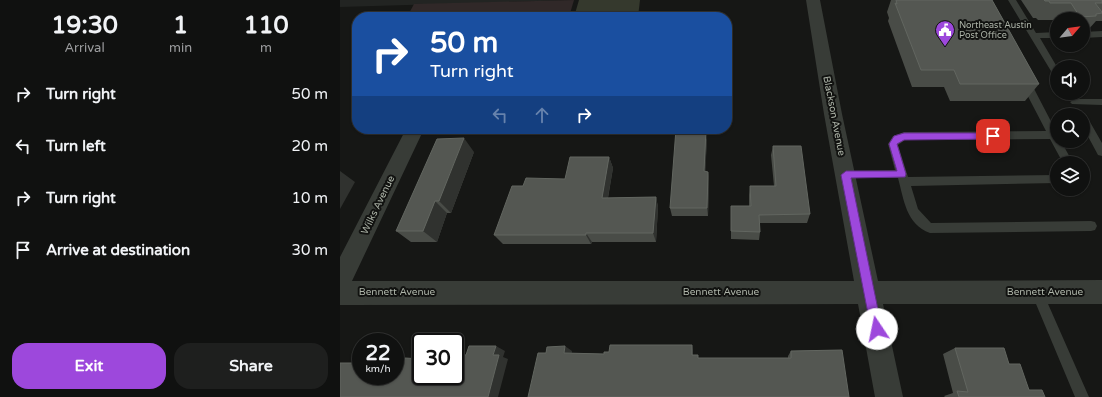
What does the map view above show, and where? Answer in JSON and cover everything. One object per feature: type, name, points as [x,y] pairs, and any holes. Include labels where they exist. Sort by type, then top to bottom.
[{"type":"street","name":"Blackson Avenue","points":[[813,0],[846,175],[870,291],[889,397]]},
{"type":"street","name":"Wilks Avenue","points":[[340,281],[413,134]]},
{"type":"street","name":"Bennett Avenue","points":[[340,293],[870,291],[1102,292]]},
{"type":"lane","points":[[1012,0],[1050,63]]},
{"type":"lane","points":[[1090,35],[1102,34]]},
{"type":"lane","points":[[1033,36],[1050,35]]},
{"type":"lane","points":[[1021,73],[1050,129]]},
{"type":"lane","points":[[1078,108],[1075,102],[1102,102]]},
{"type":"lane","points":[[1090,130],[1102,152]]},
{"type":"lane","points":[[1050,135],[904,136],[897,139],[893,144],[914,217],[921,224],[930,228],[1091,226]]},
{"type":"lane","points":[[846,175],[903,178],[1050,178]]},
{"type":"lane","points":[[1038,292],[1082,397]]},
{"type":"shaded area","points":[[340,0],[574,0],[340,7]]},
{"type":"shaded area","points":[[574,0],[570,12],[410,12],[414,4]]},
{"type":"shaded area","points":[[579,0],[640,0],[639,12],[575,12]]},
{"type":"building","points":[[896,0],[992,0],[1039,84],[960,84],[954,70],[921,70],[895,3],[897,4]]},
{"type":"building","points":[[1044,0],[1102,0],[1102,3],[1095,3],[1102,13],[1096,14],[1096,16],[1090,16],[1090,12],[1077,12],[1071,3],[1050,3],[1049,1]]},
{"type":"building","points":[[676,134],[706,134],[704,171],[708,172],[707,208],[670,208]]},
{"type":"building","points":[[464,138],[439,201],[435,201],[423,231],[396,231],[437,139]]},
{"type":"building","points":[[773,146],[801,146],[810,214],[759,215],[760,232],[731,231],[731,206],[751,206],[750,186],[776,186]]},
{"type":"building","points":[[570,157],[609,157],[602,198],[656,197],[653,233],[494,235],[512,186],[523,186],[526,178],[565,179]]},
{"type":"building","points":[[610,345],[692,345],[692,355],[698,355],[698,358],[791,358],[791,351],[842,350],[849,397],[528,397],[538,353],[546,353],[547,347],[565,346],[564,353],[604,354],[604,352],[609,352]]},
{"type":"building","points":[[469,346],[496,346],[493,355],[499,355],[488,397],[340,397],[340,363],[352,363],[352,385],[404,385],[405,358],[412,358],[412,385],[464,385],[464,355],[466,355]]},
{"type":"building","points":[[955,348],[1004,348],[1009,364],[1020,364],[1029,390],[1042,390],[1045,397],[959,397],[957,391],[968,392]]},
{"type":"place","name":"Northeast Austin Post Office","points":[[945,47]]},
{"type":"route","points":[[877,329],[846,175],[902,174],[893,144],[897,139],[904,136],[993,136]]}]
